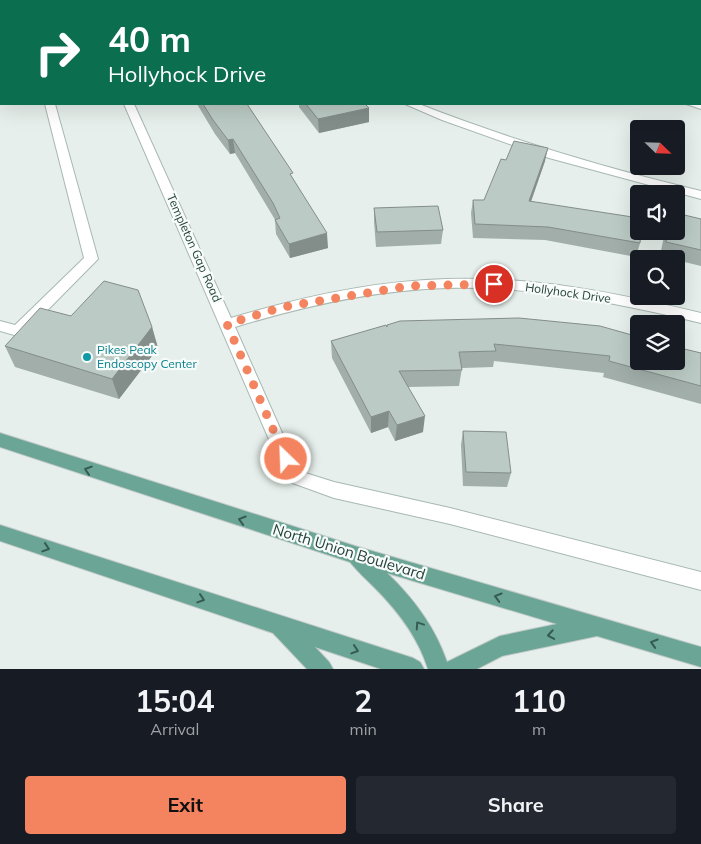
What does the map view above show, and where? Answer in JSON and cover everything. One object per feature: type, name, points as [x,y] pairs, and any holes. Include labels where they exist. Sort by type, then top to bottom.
[{"type":"main road","name":"North Union Boulevard","points":[[0,440],[355,555],[701,657]]},
{"type":"main road","points":[[0,533],[413,669]]},
{"type":"main road","points":[[355,555],[398,597],[416,620],[431,646],[439,669]]},
{"type":"main road","points":[[278,624],[322,669]]},
{"type":"main road","points":[[455,669],[500,646],[599,626]]},
{"type":"street","points":[[0,326],[18,331],[91,259],[50,105]]},
{"type":"street","name":"Templeton Gap Road","points":[[129,105],[293,476],[334,490],[450,516],[701,581]]},
{"type":"street","points":[[412,105],[468,128],[570,161],[701,195]]},
{"type":"street","name":"Hollyhock Drive","points":[[227,324],[283,307],[347,295],[409,286],[450,284],[494,284],[580,293],[664,308],[701,318]]},
{"type":"building","points":[[204,105],[248,105],[293,173],[290,174],[327,233],[289,244],[275,220],[280,218],[273,203],[233,139],[228,140]]},
{"type":"building","points":[[307,105],[366,105],[369,108],[318,119]]},
{"type":"building","points":[[514,141],[548,148],[529,201],[630,217],[630,240],[640,240],[640,243],[548,227],[475,224],[473,200],[484,200],[501,159],[506,160]]},
{"type":"building","points":[[438,206],[443,230],[377,232],[374,208]]},
{"type":"building","points":[[685,215],[701,219],[701,250],[666,242],[666,240],[685,240]]},
{"type":"building","name":"Pikes Peak Endoscopy Center","points":[[104,281],[138,290],[152,327],[112,379],[5,346],[40,308],[71,316]]},
{"type":"building","points":[[519,318],[600,326],[630,334],[630,367],[609,361],[610,356],[494,344],[496,351],[459,352],[462,370],[399,371],[425,416],[397,425],[389,411],[371,417],[331,341],[386,325],[387,327],[387,325],[400,321]]},
{"type":"building","points":[[685,349],[701,353],[701,386],[642,370],[685,370]]},
{"type":"building","points":[[463,431],[506,432],[511,473],[466,472]]},
{"type":"place","name":"Pikes Peak Endoscopy Center","points":[[87,357]]},
{"type":"route","points":[[286,459],[227,324],[283,307],[356,293],[409,286],[494,284]]}]
